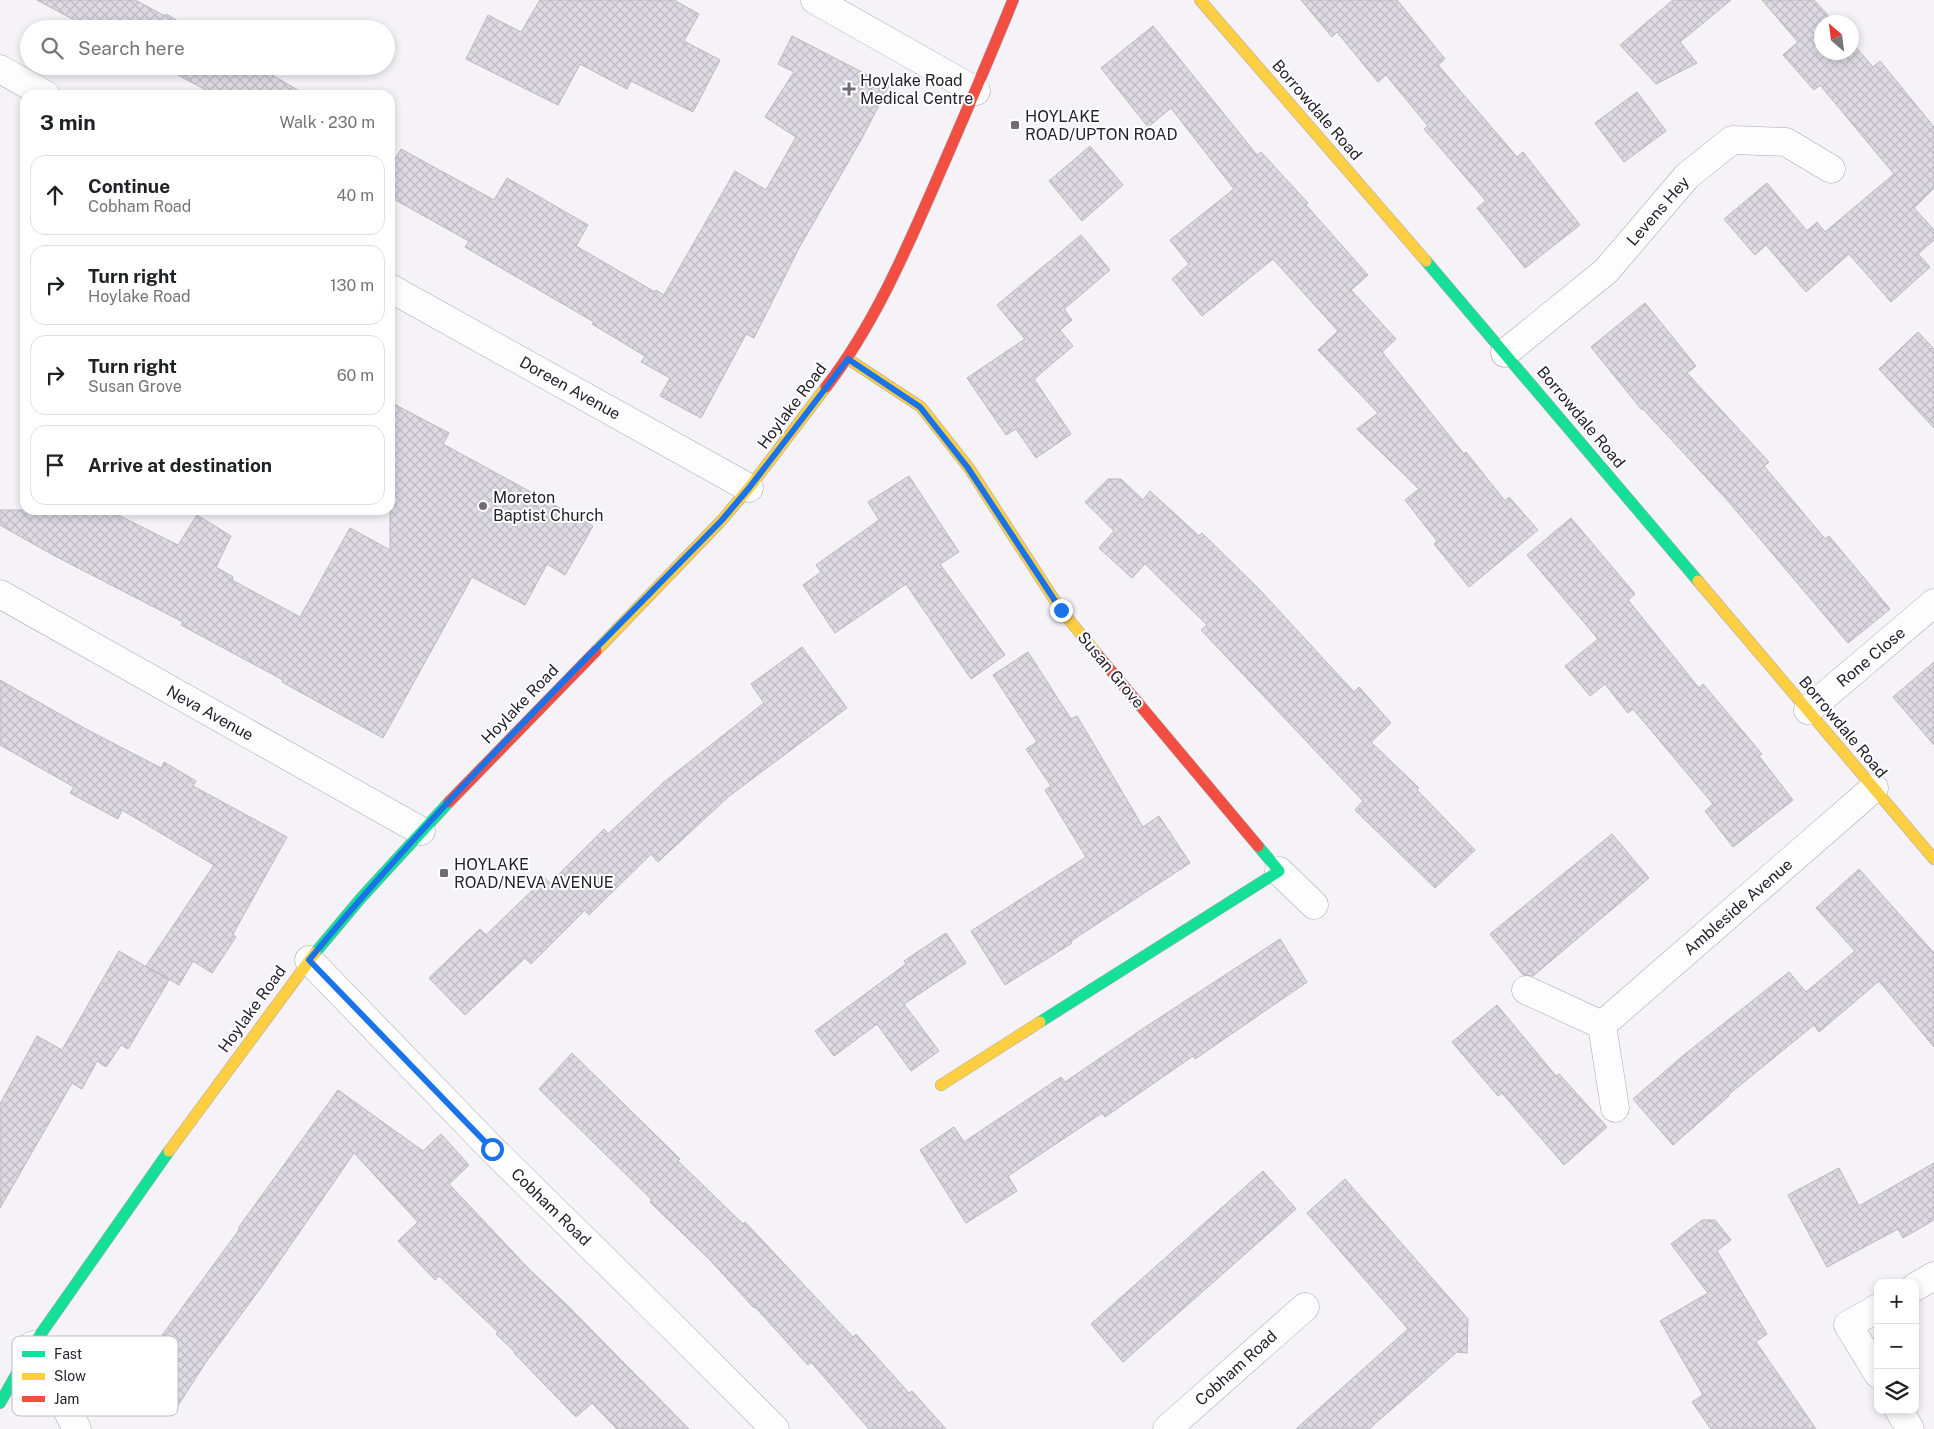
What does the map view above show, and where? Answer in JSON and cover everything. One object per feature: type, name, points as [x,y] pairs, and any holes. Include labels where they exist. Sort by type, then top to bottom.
[{"type":"street","points":[[815,0],[976,90]]},
{"type":"street","name":"Hoylake Road","points":[[40,1336],[147,1181],[309,960],[421,831],[722,520],[749,488],[848,359],[908,249],[1013,0]]},
{"type":"street","name":"Borrowdale Road","points":[[1200,0],[1505,353],[1934,859]]},
{"type":"street","points":[[0,69],[37,90]]},
{"type":"street","name":"Levens Hey","points":[[1505,353],[1606,271],[1687,176],[1732,140],[1786,142],[1831,169]]},
{"type":"street","name":"Doreen Avenue","points":[[395,291],[749,488]]},
{"type":"street","name":"Susan Grove","points":[[848,359],[920,407],[968,468],[1061,610],[1279,871],[1314,905]]},
{"type":"street","name":"Neva Avenue","points":[[0,594],[421,831]]},
{"type":"street","name":"Rone Close","points":[[1808,710],[1934,603]]},
{"type":"street","name":"Ambleside Avenue","points":[[1602,1025],[1874,788]]},
{"type":"street","points":[[941,1085],[1279,871]]},
{"type":"street","name":"Cobham Road","points":[[309,960],[492,1149],[775,1429]]},
{"type":"street","points":[[1526,990],[1602,1025],[1615,1108]]},
{"type":"street","points":[[1919,1285],[1934,1276]]},
{"type":"street","name":"Cobham Road","points":[[1167,1429],[1305,1307]]},
{"type":"street","points":[[1874,1310],[1848,1324],[1875,1369]]},
{"type":"street","name":"Hoylake Road","points":[[0,1403],[12,1382]]},
{"type":"street","points":[[1901,1414],[1910,1429]]},
{"type":"street","points":[[70,1416],[77,1429]]},
{"type":"building","points":[[37,0],[135,0],[176,20],[74,20]]},
{"type":"building","points":[[540,0],[674,0],[699,14],[684,41],[720,60],[693,112],[631,81],[627,89],[580,64],[558,105],[466,59],[488,15],[521,32]]},
{"type":"building","points":[[1301,0],[1397,0],[1445,59],[1438,65],[1517,157],[1523,152],[1580,225],[1525,268],[1477,208],[1486,201],[1424,129],[1428,126],[1386,75],[1378,82],[1337,32],[1332,37]]},
{"type":"building","points":[[1673,0],[1731,0],[1680,42],[1697,63],[1656,84],[1620,45]]},
{"type":"building","points":[[1762,0],[1814,0],[1828,15],[1814,15],[1814,60],[1859,60],[1859,51],[1873,67],[1880,61],[1934,127],[1934,188],[1914,208],[1934,230],[1934,240],[1918,254],[1930,267],[1891,302],[1849,254],[1806,292],[1766,245],[1755,255],[1724,219],[1767,183],[1807,231],[1817,222],[1825,232],[1894,174],[1820,85],[1814,90],[1783,55],[1798,42]]},
{"type":"building","points":[[1153,26],[1257,155],[1261,152],[1308,203],[1306,205],[1368,275],[1351,290],[1396,339],[1382,352],[1464,454],[1466,452],[1505,501],[1509,497],[1538,530],[1469,587],[1434,544],[1437,541],[1405,500],[1419,489],[1357,429],[1378,413],[1318,350],[1338,331],[1273,259],[1202,316],[1172,279],[1189,264],[1170,240],[1234,189],[1171,108],[1148,127],[1101,68]]},
{"type":"building","points":[[792,36],[889,86],[862,138],[799,248],[754,338],[746,334],[701,418],[660,396],[670,378],[641,362],[645,356],[592,324],[594,322],[465,247],[469,241],[395,200],[395,159],[401,149],[494,200],[507,178],[588,225],[576,246],[655,292],[656,290],[664,295],[735,171],[766,190],[796,137],[765,117],[794,72],[778,64]]},
{"type":"building","points":[[178,75],[272,75],[298,90],[206,90]]},
{"type":"building","points":[[1637,92],[1666,131],[1624,162],[1595,123]]},
{"type":"building","points":[[1090,146],[1123,185],[1082,221],[1049,181]]},
{"type":"building","points":[[1081,235],[1110,270],[1064,309],[1072,320],[1060,330],[1073,346],[1034,379],[1071,434],[1036,458],[1016,429],[1006,435],[967,378],[1025,339],[997,305]]},
{"type":"building","points":[[1645,303],[1696,366],[1687,373],[1769,462],[1764,466],[1825,539],[1829,536],[1890,609],[1848,643],[1728,501],[1642,410],[1591,347]]},
{"type":"building","points":[[1918,332],[1934,349],[1934,428],[1879,369]]},
{"type":"building","points":[[395,405],[449,433],[443,444],[593,526],[565,575],[547,564],[525,605],[472,577],[383,738],[282,682],[283,680],[181,625],[183,622],[53,555],[0,525],[0,510],[20,510],[20,515],[118,515],[178,545],[197,515],[231,536],[216,567],[233,577],[232,580],[300,617],[350,528],[390,550],[390,515],[395,515]]},
{"type":"building","points":[[909,476],[959,552],[940,564],[1005,655],[971,679],[906,584],[835,633],[803,585],[821,572],[816,565],[879,520],[868,502]]},
{"type":"building","points":[[1108,479],[1121,479],[1143,500],[1150,491],[1199,536],[1202,533],[1259,589],[1354,692],[1359,687],[1391,723],[1371,742],[1419,788],[1417,790],[1475,850],[1435,888],[1355,810],[1363,801],[1201,630],[1207,625],[1145,564],[1132,578],[1099,548],[1114,531],[1085,502]]},
{"type":"building","points":[[1571,518],[1635,594],[1628,600],[1699,688],[1703,684],[1762,754],[1759,756],[1793,800],[1733,847],[1705,811],[1713,804],[1633,709],[1628,713],[1605,684],[1590,696],[1565,666],[1598,639],[1527,555]]},
{"type":"building","points":[[802,647],[847,708],[728,797],[658,862],[651,854],[589,915],[585,910],[531,964],[525,958],[465,1015],[429,978],[480,929],[486,935],[545,878],[550,883],[604,829],[608,834],[664,782],[764,703],[751,684]]},
{"type":"building","points":[[1028,652],[1071,719],[1077,716],[1143,827],[1159,816],[1190,863],[1071,941],[1072,943],[1005,985],[971,931],[1086,857],[1045,790],[1051,786],[1026,749],[1037,742],[993,675]]},
{"type":"building","points":[[1934,662],[1934,745],[1893,697]]},
{"type":"building","points":[[0,680],[84,728],[161,768],[164,762],[196,781],[193,786],[287,837],[233,934],[236,937],[212,973],[193,961],[179,985],[146,966],[214,865],[122,810],[118,819],[70,793],[74,787],[0,745]]},
{"type":"building","points":[[1612,834],[1649,878],[1533,976],[1523,975],[1490,934]]},
{"type":"building","points":[[1859,869],[1934,953],[1934,1047],[1879,981],[1819,1032],[1814,1025],[1728,1095],[1673,1145],[1633,1099],[1685,1054],[1789,972],[1806,992],[1855,951],[1816,908]]},
{"type":"building","points":[[946,933],[966,963],[904,1004],[939,1051],[911,1071],[877,1024],[834,1056],[815,1031],[906,964],[904,961]]},
{"type":"building","points":[[1280,939],[1307,982],[1195,1059],[1193,1056],[1105,1117],[1102,1113],[1008,1176],[1017,1191],[966,1223],[920,1150],[954,1127],[964,1142],[1061,1077],[1065,1082]]},
{"type":"building","points":[[119,951],[169,980],[128,1049],[121,1045],[106,1067],[97,1061],[82,1089],[72,1083],[0,1208],[0,1104],[37,1036],[62,1050]]},
{"type":"building","points":[[1497,1005],[1556,1076],[1559,1074],[1607,1127],[1564,1165],[1502,1093],[1498,1096],[1452,1042]]},
{"type":"building","points":[[572,1053],[680,1159],[678,1161],[743,1224],[745,1222],[853,1337],[856,1334],[909,1393],[912,1391],[946,1429],[869,1429],[811,1362],[808,1365],[709,1259],[650,1202],[652,1200],[539,1089]]},
{"type":"building","points":[[338,1090],[423,1151],[441,1134],[469,1165],[449,1184],[529,1269],[689,1429],[617,1429],[592,1403],[576,1417],[496,1334],[498,1332],[439,1276],[435,1280],[398,1241],[418,1222],[354,1153],[265,1282],[206,1362],[178,1405],[178,1336],[162,1336],[239,1230],[239,1227]]},
{"type":"building","points":[[1934,1163],[1934,1220],[1903,1238],[1898,1229],[1827,1267],[1788,1195],[1839,1168],[1859,1206]]},
{"type":"building","points":[[1263,1171],[1296,1209],[1123,1362],[1091,1324]]},
{"type":"building","points":[[1345,1179],[1468,1319],[1467,1353],[1457,1352],[1369,1429],[1296,1429],[1408,1329],[1307,1213]]},
{"type":"building","points":[[1702,1220],[1715,1220],[1731,1240],[1717,1251],[1767,1334],[1756,1342],[1816,1429],[1711,1429],[1692,1402],[1703,1395],[1660,1321],[1708,1293],[1671,1244]]},
{"type":"traffic: fast","points":[[1426,261],[1698,581]]},
{"type":"traffic: fast","points":[[315,953],[361,898],[449,802]]},
{"type":"traffic: fast","points":[[1040,1022],[1279,871],[1258,846]]},
{"type":"traffic: fast","points":[[39,1336],[169,1151]]},
{"type":"traffic: fast","points":[[0,1403],[12,1382]]},
{"type":"traffic: slow","points":[[1200,0],[1426,261]]},
{"type":"traffic: slow","points":[[848,359],[921,407],[969,468],[1061,610],[1097,654]]},
{"type":"traffic: slow","points":[[596,651],[722,520],[749,488],[826,387]]},
{"type":"traffic: slow","points":[[1698,581],[1934,859]]},
{"type":"traffic: slow","points":[[169,1151],[315,953]]},
{"type":"traffic: slow","points":[[941,1085],[1040,1022]]},
{"type":"traffic: jam","points":[[826,387],[858,340],[899,264],[1013,0]]},
{"type":"traffic: jam","points":[[449,802],[596,651]]},
{"type":"traffic: jam","points":[[1097,654],[1258,846]]},
{"type":"place","name":"Hoylake Road Medical Centre","points":[[849,89]]},
{"type":"place","name":"HOYLAKE ROAD/UPTON ROAD","points":[[1015,125]]},
{"type":"place","name":"Moreton Baptist Church","points":[[483,506]]},
{"type":"place","name":"HOYLAKE ROAD/NEVA AVENUE","points":[[444,873]]},
{"type":"route","points":[[492,1149],[309,960],[421,831],[722,520],[808,413],[848,359],[920,407],[968,468],[1061,610]]}]
